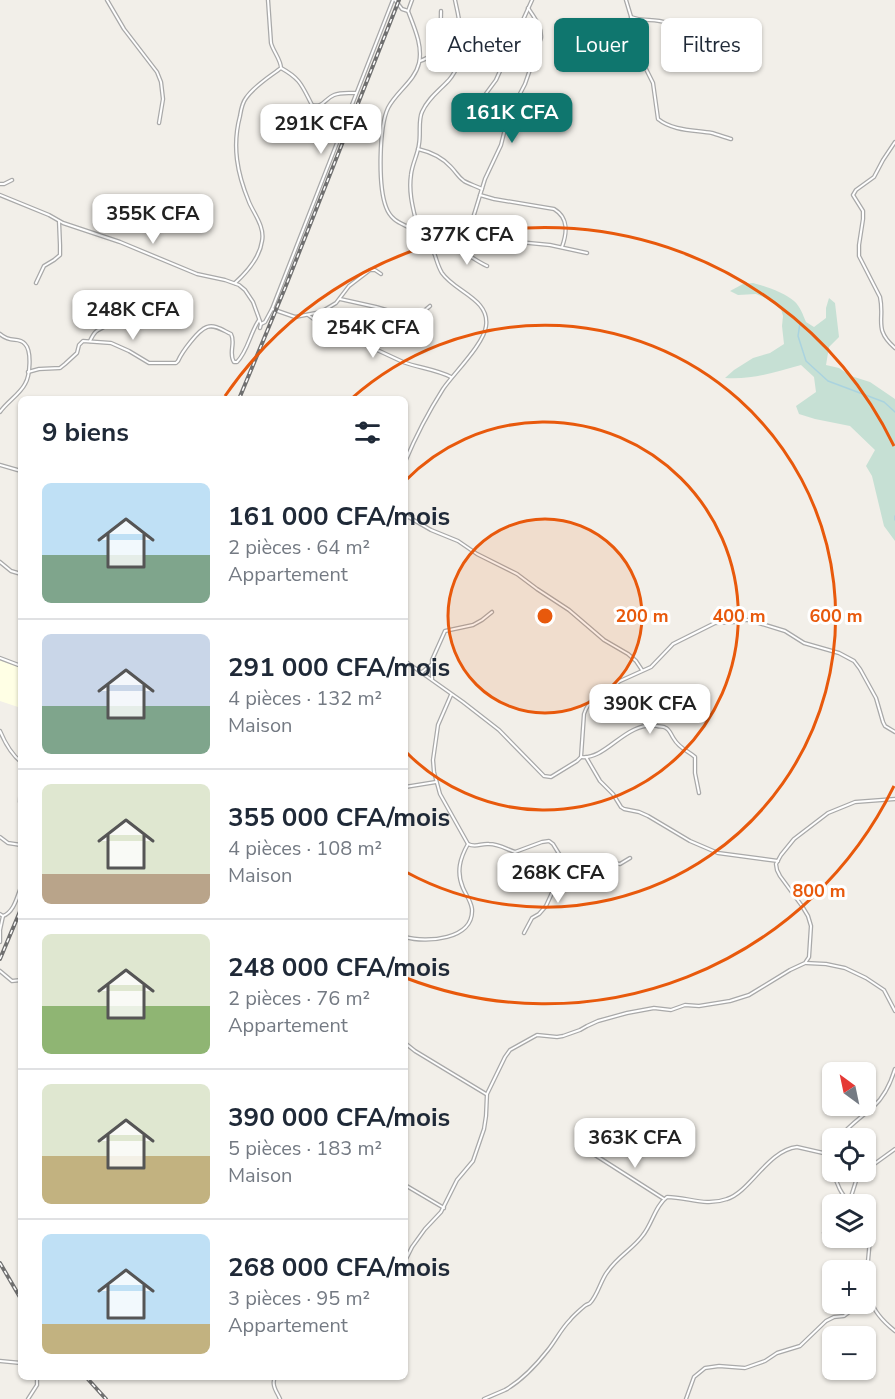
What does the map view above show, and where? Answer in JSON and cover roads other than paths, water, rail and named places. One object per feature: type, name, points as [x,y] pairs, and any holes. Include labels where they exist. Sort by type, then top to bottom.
[{"type":"street","points":[[107,0],[124,29],[157,72],[163,99],[159,123]]},
{"type":"street","points":[[268,0],[273,49],[281,68],[296,77],[312,105],[320,106],[330,96],[339,93],[356,93]]},
{"type":"street","points":[[261,324],[266,322],[272,309],[394,0],[402,9],[408,11]]},
{"type":"street","points":[[408,456],[440,395],[481,340],[486,327],[485,311],[443,274],[432,247],[413,229],[398,223],[386,207],[381,180],[383,131],[388,108],[409,82],[420,61],[419,44],[408,11],[412,0]]},
{"type":"street","points":[[419,234],[410,196],[411,171],[418,149],[420,117],[423,110],[428,101],[457,70],[460,59],[461,36],[455,0]]},
{"type":"street","points":[[482,99],[496,80],[532,0]]},
{"type":"street","points":[[626,0],[635,30],[639,55],[653,83],[658,119],[676,128],[731,139]]},
{"type":"street","points":[[456,249],[469,231],[482,189],[501,145],[508,117],[525,84],[541,38],[539,25],[528,8]]},
{"type":"street","points":[[420,61],[426,59],[435,50],[441,32],[441,11]]},
{"type":"street","points":[[631,17],[638,20],[661,20]]},
{"type":"street","points":[[235,283],[251,266],[263,240],[259,222],[244,189],[240,173],[235,141],[237,126],[246,97],[281,68]]},
{"type":"street","points":[[895,142],[874,177],[856,190],[854,195],[863,211],[859,256],[880,297],[881,330],[895,348]]},
{"type":"street","points":[[418,149],[431,152],[452,167],[464,181],[482,189]]},
{"type":"street","points":[[0,184],[12,180]]},
{"type":"street","points":[[0,195],[59,221],[120,242],[197,274],[235,283],[242,287],[255,305],[261,324],[260,328]]},
{"type":"street","points":[[480,195],[554,209],[561,213],[566,229],[562,247]]},
{"type":"street","points":[[36,283],[44,266],[60,255],[59,221]]},
{"type":"street","points":[[465,237],[550,244],[587,254]]},
{"type":"street","points":[[432,247],[456,249],[487,266]]},
{"type":"street","points":[[272,309],[290,316],[321,312],[330,308],[349,286],[370,270],[381,274]]},
{"type":"street","points":[[340,299],[410,317],[420,314],[430,306]]},
{"type":"street","points":[[308,315],[319,323],[403,362],[440,371],[452,377]]},
{"type":"street","points":[[28,372],[60,368],[77,353],[83,341],[111,343],[149,363],[176,363],[192,340],[205,328],[212,326],[231,334],[233,341],[231,357],[234,362],[237,362],[242,357],[259,320]]},
{"type":"street","points":[[90,341],[96,330],[110,323]]},
{"type":"street","points":[[0,334],[7,340],[19,340],[27,345],[31,353],[24,386],[0,412]]},
{"type":"street","points":[[0,465],[18,470]]},
{"type":"street","points":[[408,517],[517,574],[569,610],[604,640],[628,654],[642,670]]},
{"type":"street","points":[[0,562],[18,574]]},
{"type":"street","points":[[432,679],[433,654],[446,631],[472,625],[492,612]]},
{"type":"street","points":[[408,663],[499,730],[544,776],[551,777],[581,757],[583,720],[587,705],[620,681],[651,667],[673,644],[715,623],[749,620],[785,631],[804,643],[839,653],[854,661],[876,698],[885,726],[895,732]]},
{"type":"street","points":[[0,658],[18,665]]},
{"type":"street","points":[[422,672],[431,665]]},
{"type":"street","points":[[451,694],[438,725],[433,760],[436,782],[468,844],[473,846],[487,843],[503,846],[515,852],[542,842],[549,842],[567,861],[620,864],[630,858]]},
{"type":"street","points":[[581,757],[601,751],[638,728],[648,725],[667,728],[681,748],[695,757],[699,793]]},
{"type":"street","points":[[0,731],[5,743],[18,759]]},
{"type":"street","points":[[586,757],[600,782],[624,809],[648,816],[690,841],[718,853],[778,861]]},
{"type":"street","points":[[408,787],[436,782]]},
{"type":"street","points":[[805,963],[809,957],[811,926],[802,906],[777,870],[781,855],[794,839],[828,813],[855,802],[895,799]]},
{"type":"street","points":[[0,837],[8,843],[18,845]]},
{"type":"street","points":[[408,938],[417,940],[442,938],[458,933],[468,924],[472,908],[460,878],[459,866],[468,844]]},
{"type":"street","points":[[524,933],[532,918],[543,911],[546,906],[567,861]]},
{"type":"street","points":[[0,942],[2,915],[9,914],[18,895]]},
{"type":"street","points":[[408,1255],[425,1229],[444,1208],[453,1185],[476,1156],[484,1129],[487,1094],[505,1057],[510,1050],[537,1035],[563,1036],[598,1021],[650,1008],[671,1010],[686,1005],[699,1006],[730,1001],[749,994],[805,963],[845,968],[866,978],[884,990],[895,1011]]},
{"type":"street","points":[[0,971],[12,981],[18,980]]},
{"type":"street","points":[[408,1046],[487,1094]]},
{"type":"street","points":[[849,1128],[881,1099],[895,1069]]},
{"type":"street","points":[[484,1399],[512,1385],[530,1370],[549,1349],[567,1322],[591,1302],[602,1285],[606,1273],[641,1238],[664,1199],[671,1197],[698,1202],[726,1200],[737,1194],[770,1162],[792,1148],[822,1154]]},
{"type":"street","points":[[876,1163],[895,1149]]},
{"type":"street","points":[[595,1155],[664,1199]]},
{"type":"street","points":[[408,1187],[444,1208]]},
{"type":"street","points":[[876,1310],[883,1322],[895,1330]]},
{"type":"street","points":[[686,1399],[694,1377],[705,1368],[719,1366],[745,1368],[760,1363],[777,1353],[800,1347],[826,1322],[847,1314]]},
{"type":"street","points":[[0,1361],[18,1364]]},
{"type":"street","points":[[28,1399],[37,1385],[37,1380]]},
{"type":"street","points":[[273,1380],[280,1399]]},
{"type":"waterway","points":[[800,323],[798,336],[806,361],[828,381],[884,402],[895,412]]},
{"type":"railway","points":[[240,396],[399,0]]},
{"type":"railway","points":[[0,959],[18,916]]},
{"type":"railway","points":[[0,1263],[18,1294]]},
{"type":"railway","points":[[89,1380],[106,1399]]}]
